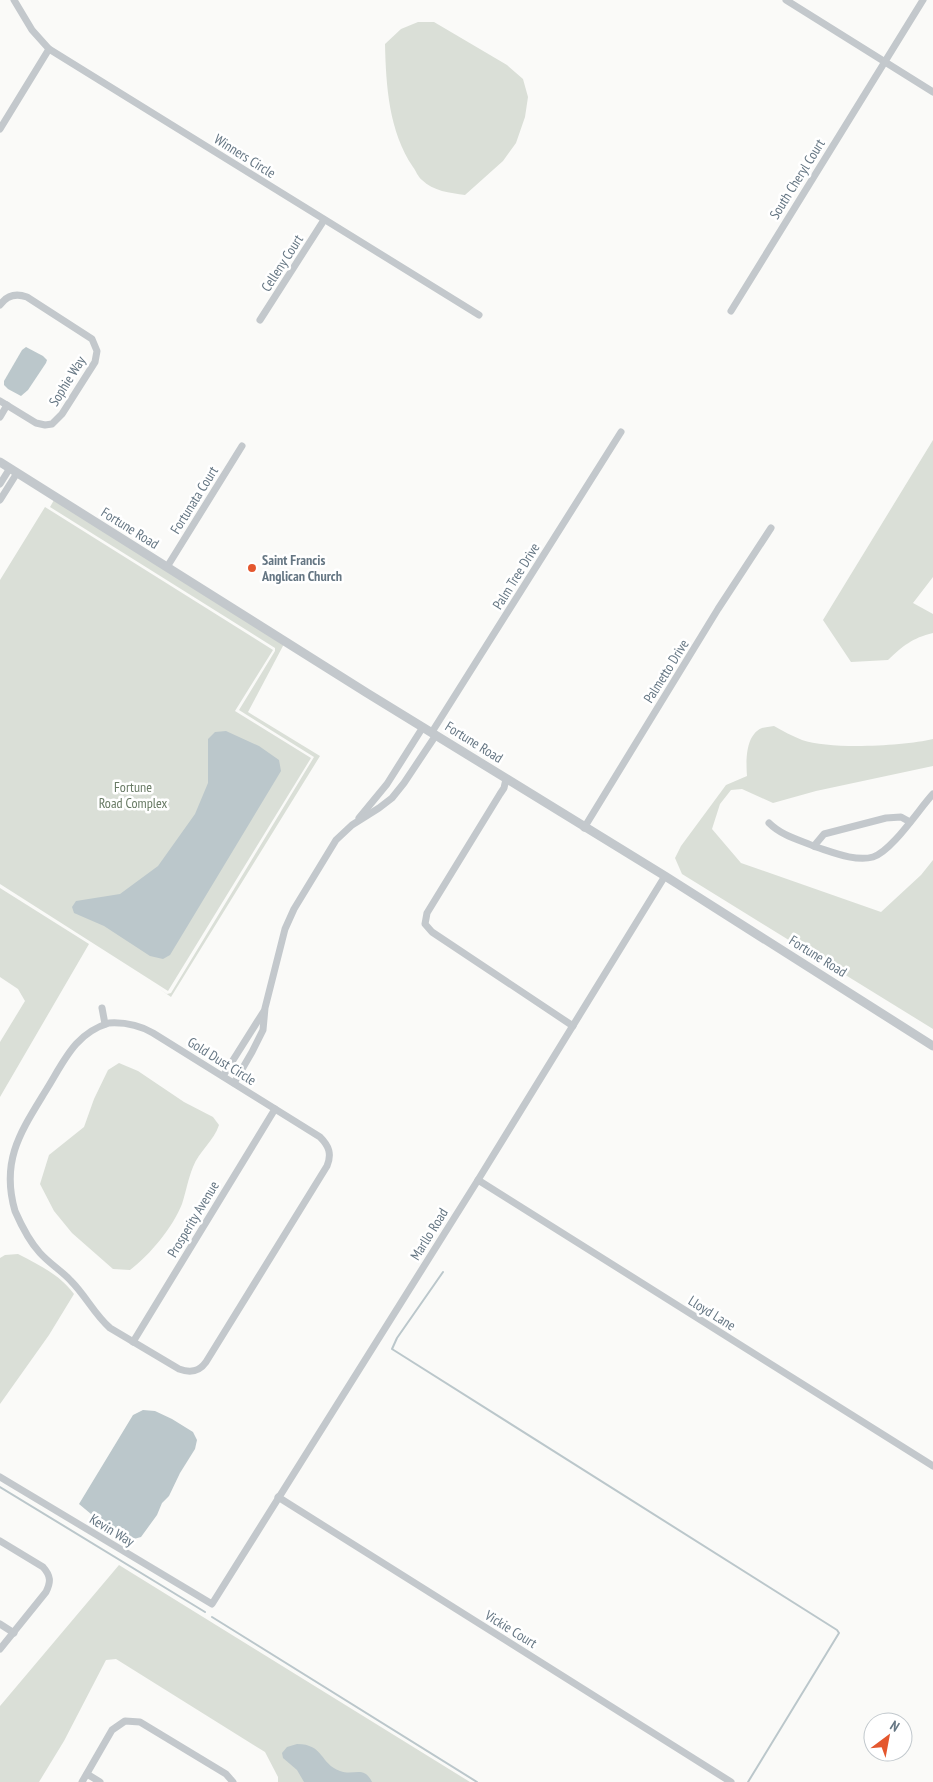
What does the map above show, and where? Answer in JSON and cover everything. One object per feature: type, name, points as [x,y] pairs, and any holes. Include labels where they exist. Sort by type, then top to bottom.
[{"type":"street","name":"Winners Circle","points":[[14,0],[32,30],[49,49],[479,315]]},
{"type":"street","points":[[786,0],[933,92]]},
{"type":"street","name":"South Cheryl Court","points":[[731,311],[923,0]]},
{"type":"street","points":[[0,129],[49,49]]},
{"type":"street","name":"Celleny Court","points":[[260,320],[324,220]]},
{"type":"street","name":"Sophie Way","points":[[0,304],[13,295],[19,294],[27,297],[87,335],[92,339],[97,351],[95,362],[62,414],[54,422],[38,424],[2,403]]},
{"type":"street","points":[[0,417],[2,403]]},
{"type":"street","name":"Palm Tree Drive","points":[[352,825],[392,798],[404,783],[621,432]]},
{"type":"street","name":"Fortunata Court","points":[[167,566],[242,446]]},
{"type":"street","name":"Fortune Road","points":[[0,462],[584,828],[665,876],[933,1046]]},
{"type":"street","points":[[0,484],[14,471]]},
{"type":"street","points":[[0,500],[14,471]]},
{"type":"street","name":"Palmetto Drive","points":[[584,828],[718,609],[771,528]]},
{"type":"street","points":[[234,1083],[263,1030],[265,1008],[289,917],[336,840],[374,802],[423,727]]},
{"type":"street","points":[[394,774],[404,783]]},
{"type":"street","points":[[506,779],[504,788],[427,913],[425,924],[432,932],[573,1026]]},
{"type":"street","points":[[769,823],[778,832],[828,851],[856,857],[873,857],[894,842],[933,794]]},
{"type":"street","points":[[814,846],[824,834],[886,818],[901,817],[910,822]]},
{"type":"street","name":"Marllo Road","points":[[212,1604],[478,1180],[665,876]]},
{"type":"street","points":[[102,1008],[106,1024]]},
{"type":"street","points":[[223,1076],[265,1008]]},
{"type":"street","name":"Gold Dust Circle","points":[[124,1023],[144,1028],[223,1076],[320,1137],[326,1143],[330,1153],[327,1166],[203,1367],[191,1372],[179,1369],[100,1320],[78,1288],[40,1254],[30,1240],[13,1206],[7,1184],[8,1159],[16,1140],[69,1052],[93,1029],[106,1024],[124,1023]]},
{"type":"street","name":"Prosperity Avenue","points":[[133,1342],[275,1109]]},
{"type":"street","name":"Lloyd Lane","points":[[478,1180],[933,1466]]},
{"type":"street","name":"Kevin Way","points":[[0,1477],[212,1604]]},
{"type":"street","name":"Vickie Court","points":[[278,1497],[731,1782]]},
{"type":"street","points":[[0,1541],[43,1567],[49,1573],[50,1582],[46,1592],[0,1649]]},
{"type":"street","points":[[0,1624],[14,1633]]},
{"type":"street","points":[[82,1782],[112,1730],[125,1721],[140,1722],[226,1774],[233,1782]]},
{"type":"street","points":[[87,1774],[100,1782]]},
{"type":"green space","points":[[418,22],[434,22],[507,65],[523,79],[528,97],[525,117],[516,143],[503,161],[465,195],[436,189],[426,184],[418,176],[405,153],[394,124],[386,76],[385,44],[401,29]]},
{"type":"green space","points":[[933,440],[933,577],[913,603],[933,614],[933,633],[908,643],[888,660],[851,662],[823,620]]},
{"type":"green space","points":[[54,500],[284,644],[248,712],[320,756],[171,997],[158,988],[167,994],[171,993],[314,757],[239,710],[275,651],[275,648],[50,507]]},
{"type":"green space","name":"Fortune Road Complex","points":[[45,507],[273,650],[235,711],[311,758],[168,991],[0,884],[0,580]]},
{"type":"green space","points":[[774,726],[802,740],[830,745],[904,744],[933,739],[933,766],[816,791],[773,803],[742,789],[731,790],[720,804],[712,829],[741,863],[881,912],[921,875],[933,860],[933,1029],[682,874],[675,858],[681,846],[726,785],[747,776],[748,749],[752,736],[762,728]]},
{"type":"green space","points":[[0,888],[89,944],[0,1097],[0,1042],[25,1001],[18,989],[0,977]]},
{"type":"green space","points":[[119,1063],[138,1071],[184,1102],[213,1117],[219,1125],[214,1136],[196,1161],[182,1204],[173,1222],[153,1249],[130,1270],[113,1269],[72,1233],[54,1211],[40,1184],[49,1155],[84,1127],[94,1099],[108,1070]]},
{"type":"green space","points":[[18,1254],[55,1275],[74,1294],[49,1335],[0,1404],[0,1258],[5,1255]]},
{"type":"green space","points":[[119,1565],[470,1782],[278,1782],[278,1777],[265,1752],[116,1659],[106,1660],[64,1741],[39,1782],[0,1782],[0,1706]]},
{"type":"shaded area","points":[[26,347],[47,360],[28,390],[21,396],[8,389],[4,385],[4,381],[22,350]]},
{"type":"shaded area","points":[[226,731],[259,746],[279,760],[281,771],[170,955],[163,959],[150,956],[104,926],[74,913],[72,907],[76,901],[120,894],[158,866],[195,814],[208,783],[208,739],[215,732]]},
{"type":"shaded area","points":[[143,1410],[155,1411],[172,1419],[193,1432],[197,1440],[195,1449],[180,1473],[169,1496],[162,1503],[157,1515],[141,1537],[134,1539],[91,1514],[79,1504],[133,1415]]},
{"type":"shaded area","points":[[297,1744],[312,1747],[334,1768],[345,1772],[362,1772],[372,1782],[304,1782],[297,1770],[283,1758],[282,1753],[287,1747]]},
{"type":"waterway","points":[[443,1272],[397,1338],[392,1349],[839,1633],[748,1782]]},
{"type":"waterway","points":[[0,1487],[205,1612]]},
{"type":"waterway","points":[[212,1617],[477,1782]]},
{"type":"place","name":"Saint Francis Anglican Church","points":[[252,568]]}]
